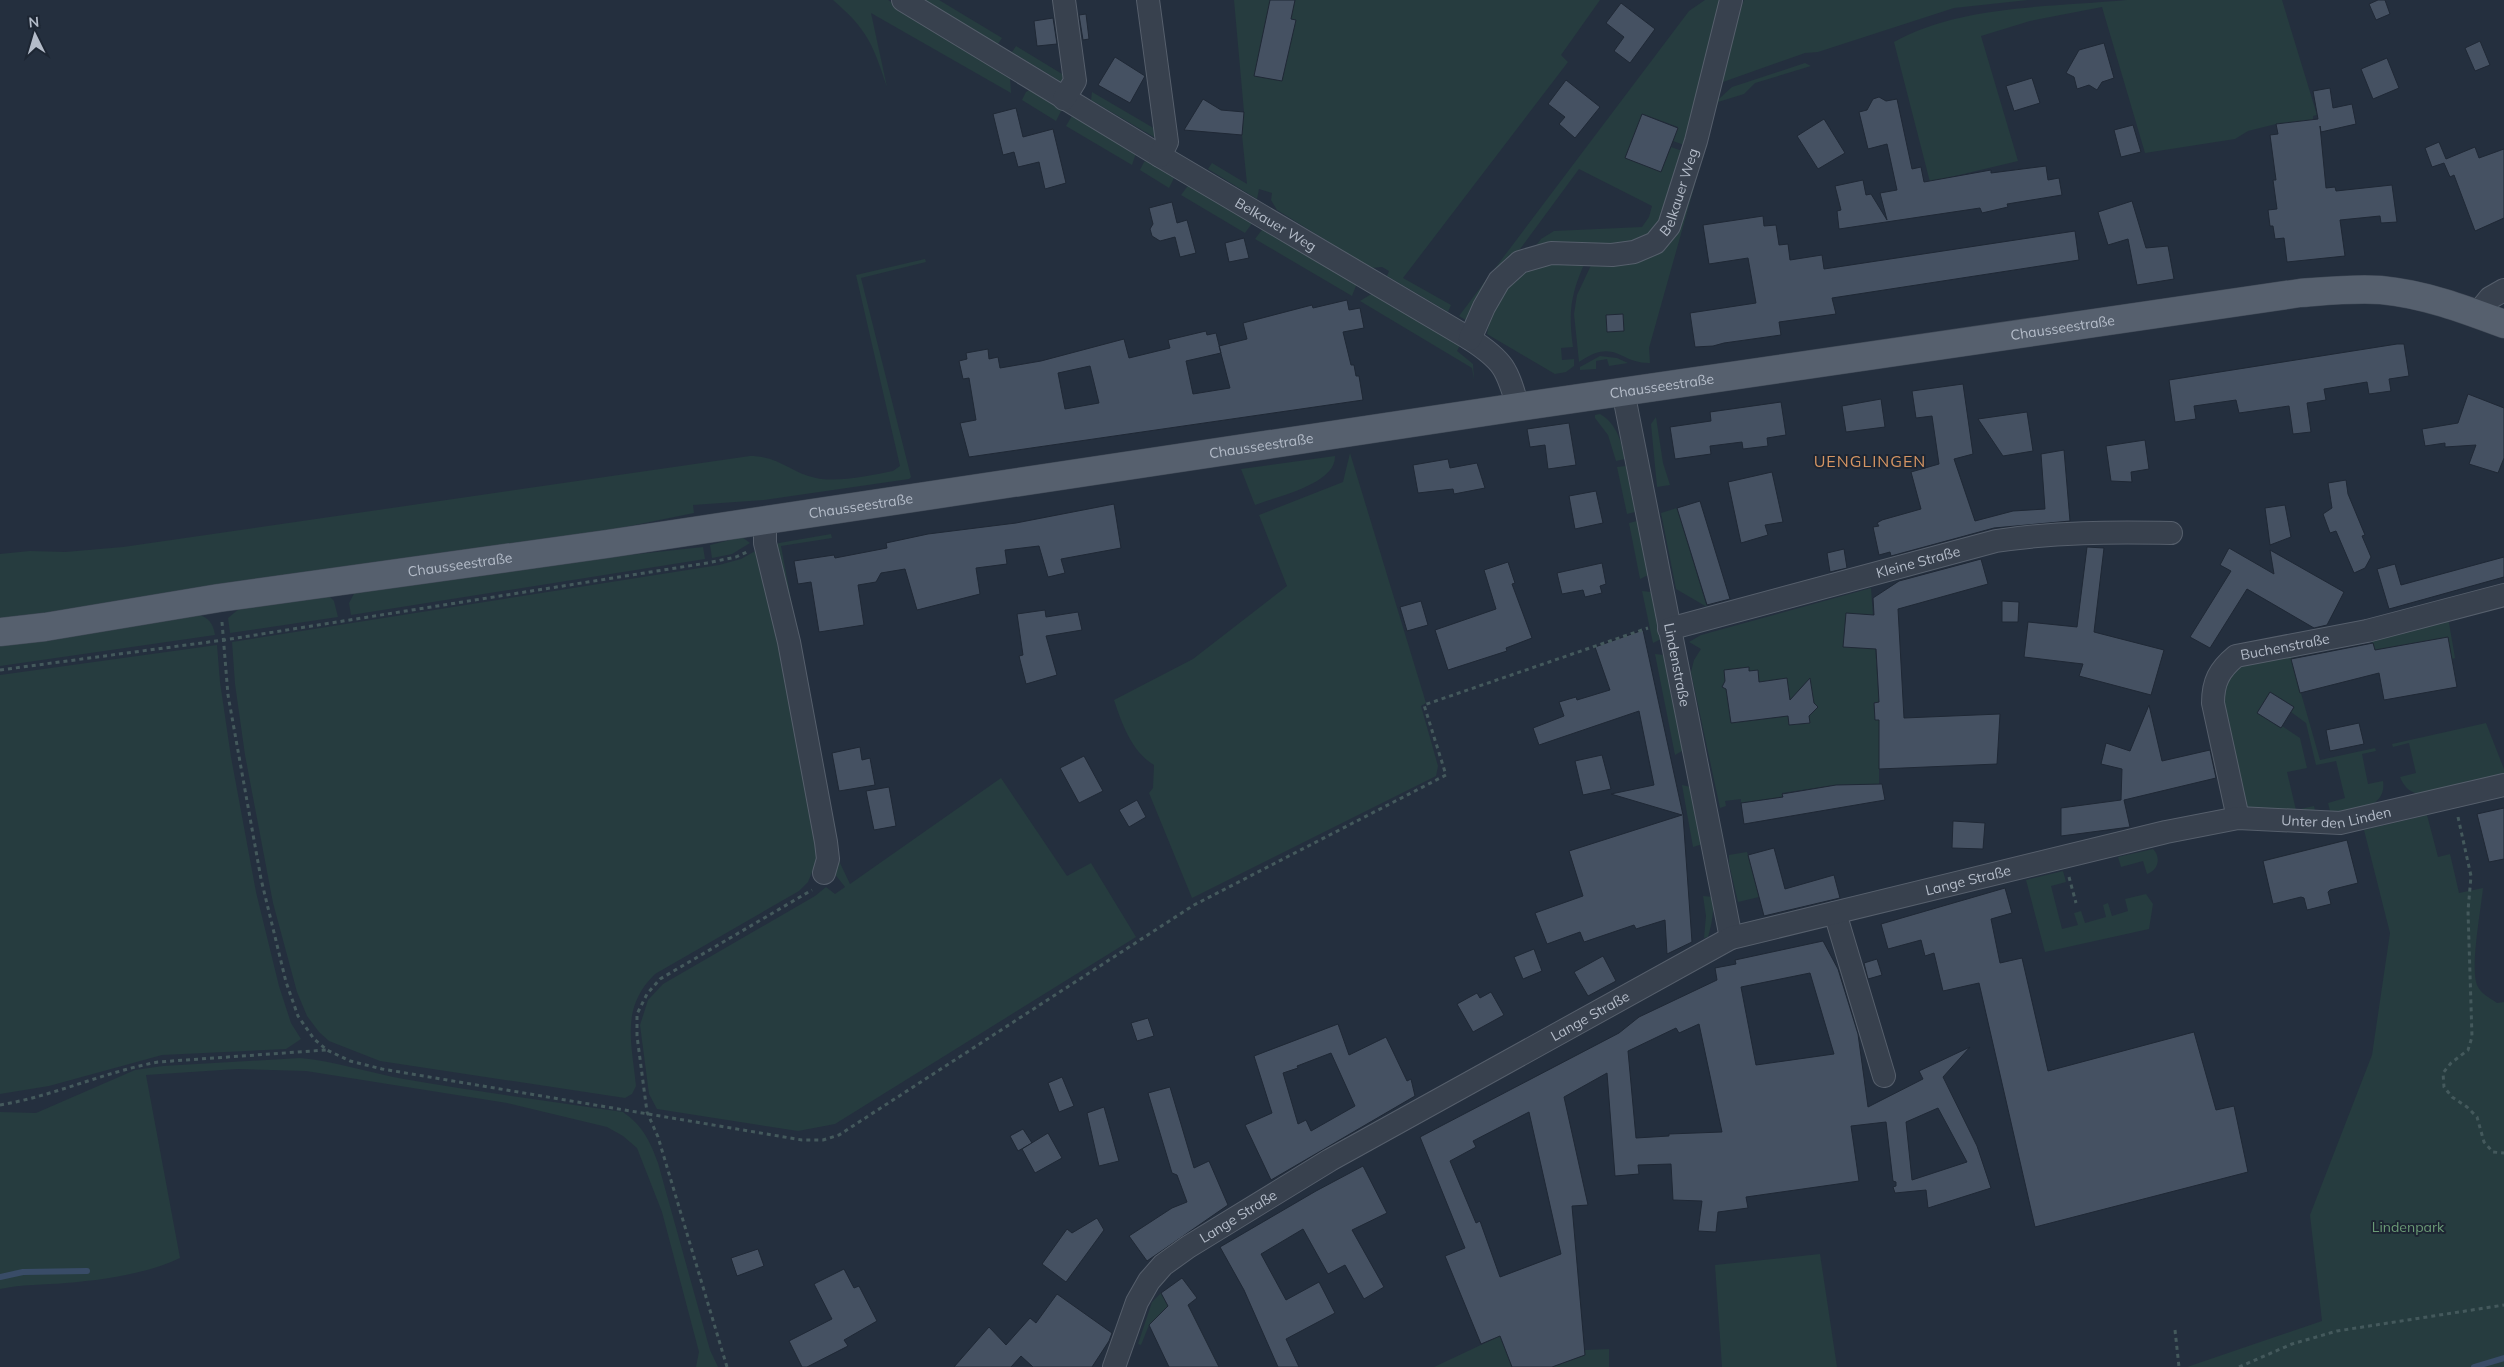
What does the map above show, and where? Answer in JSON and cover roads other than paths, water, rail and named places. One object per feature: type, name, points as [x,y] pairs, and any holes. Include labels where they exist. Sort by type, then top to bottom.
[{"type":"main road","name":"Chausseestraße","points":[[0,632],[45,627],[219,598],[765,532],[1518,407],[2300,293],[2334,290],[2382,290],[2423,297],[2504,324]]},
{"type":"street","name":"Belkauer Weg","points":[[904,0],[1064,99],[1495,355],[1509,377],[1518,407]]},
{"type":"street","points":[[1064,0],[1075,81],[1064,99]]},
{"type":"street","points":[[1148,0],[1167,142],[1160,156]]},
{"type":"street","name":"Belkauer Weg","points":[[1470,339],[1484,307],[1499,281],[1520,262],[1550,253],[1612,255],[1634,252],[1655,243],[1669,226],[1696,141],[1731,0]]},
{"type":"street","points":[[2477,314],[2490,298],[2504,290]]},
{"type":"street","name":"Lindenstraße","points":[[1623,391],[1731,938]]},
{"type":"street","name":"Kleine Straße","points":[[1669,625],[1996,541],[2041,534],[2091,531],[2171,533]]},
{"type":"street","points":[[765,532],[789,642],[826,842],[828,858],[824,873]]},
{"type":"street","name":"Buchenstraße","points":[[2238,818],[2213,703],[2213,685],[2223,666],[2236,656],[2367,631],[2504,595]]},
{"type":"street","name":"Unter den Linden","points":[[2166,832],[2238,818],[2340,823],[2504,785]]},
{"type":"street","name":"Lange Straße","points":[[1114,1367],[1137,1302],[1149,1281],[1163,1265],[1188,1247],[1330,1160],[1731,938],[2166,832]]},
{"type":"street","points":[[1835,913],[1884,1076]]},
{"type":"waterway","points":[[0,1277],[23,1272],[87,1271]]},
{"type":"waterway","points":[[2474,1367],[2504,1358]]},
{"type":"district","name":"UENGLINGEN","points":[[1870,461]]},
{"type":"park label","name":"Lindenpark","points":[[2408,1227]]}]
